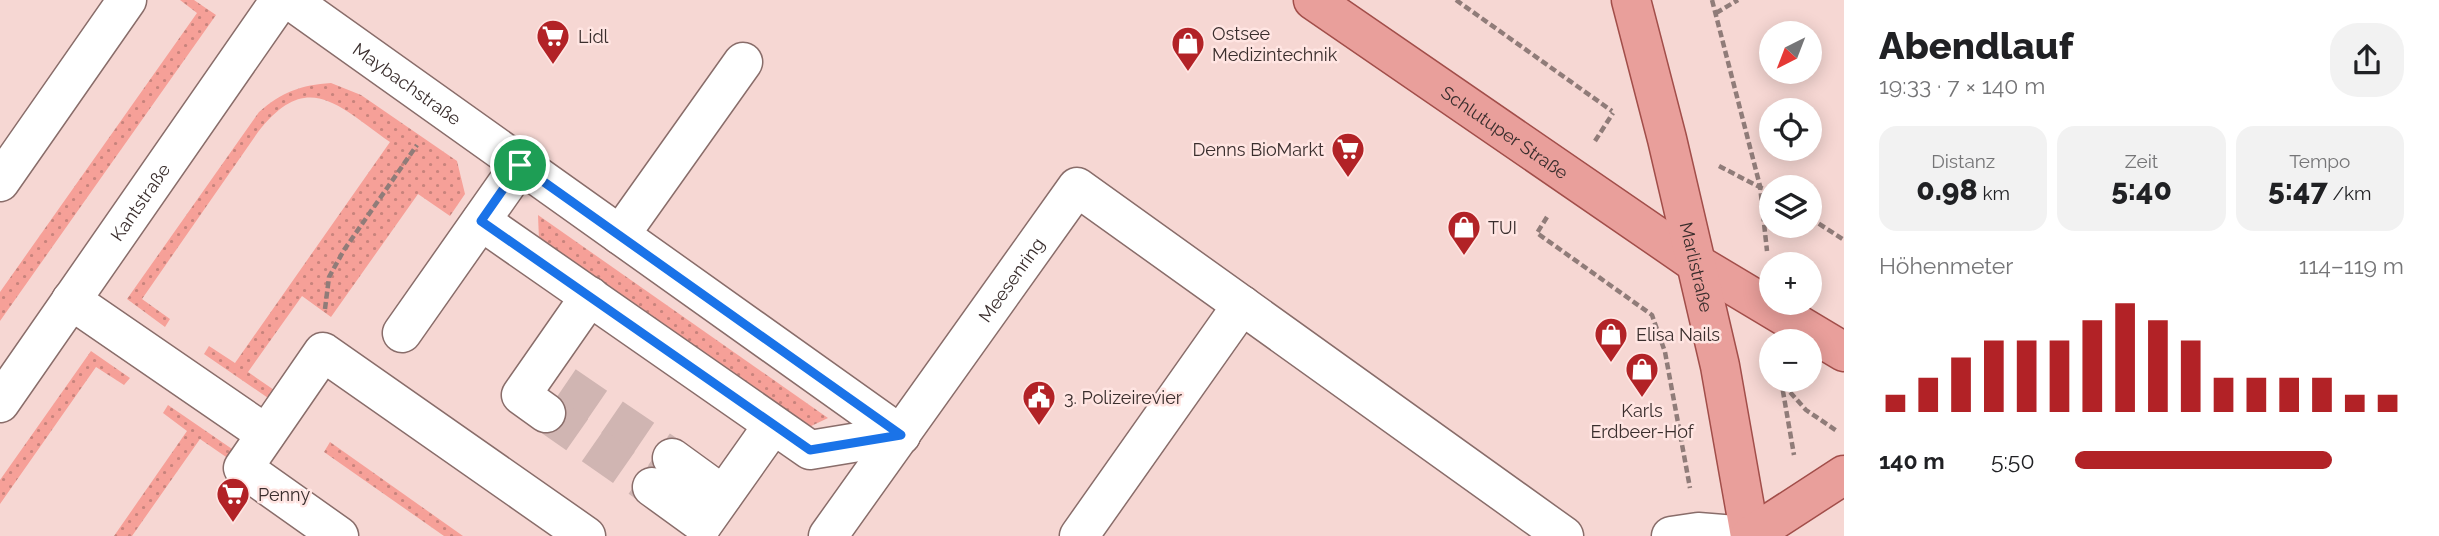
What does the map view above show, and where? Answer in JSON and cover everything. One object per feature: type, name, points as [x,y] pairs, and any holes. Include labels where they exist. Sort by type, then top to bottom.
[{"type":"main road","name":"Schlutuper Straße","points":[[1313,0],[1697,264],[1844,352]]},
{"type":"main road","name":"Marlistraße","points":[[1631,0],[1720,366],[1750,536]]},
{"type":"main road","points":[[1750,536],[1844,475]]},
{"type":"street","points":[[0,182],[127,0]]},
{"type":"street","name":"Kantstraße","points":[[0,403],[280,0]]},
{"type":"street","name":"Maybachstraße","points":[[290,0],[901,435]]},
{"type":"street","points":[[620,235],[743,62]]},
{"type":"street","points":[[402,333],[520,165]]},
{"type":"street","name":"Meesenring","points":[[828,536],[1077,187],[1564,536]]},
{"type":"street","points":[[481,221],[810,450],[901,435]]},
{"type":"street","points":[[550,389],[590,296]]},
{"type":"street","points":[[71,300],[266,434]]},
{"type":"street","points":[[1091,532],[1242,305]]},
{"type":"street","points":[[340,536],[243,468],[323,352],[586,536]]},
{"type":"street","points":[[662,473],[703,524],[773,425]]},
{"type":"street","points":[[1684,534],[1750,536]]},
{"type":"path","points":[[1456,0],[1613,112],[1597,137]]},
{"type":"path","points":[[1713,0],[1759,182]]},
{"type":"path","points":[[1716,13],[1738,0]]},
{"type":"path","points":[[323,352],[329,277],[344,250],[443,108]]},
{"type":"path","points":[[1822,226],[1844,240]]},
{"type":"path","points":[[1537,233],[1652,315],[1665,352],[1684,534]]},
{"type":"path","points":[[1792,392],[1806,410],[1844,435]]},
{"type":"shaded area","points":[[180,0],[194,0],[216,15],[0,321],[0,292],[197,13]]},
{"type":"shaded area","points":[[331,83],[361,95],[457,161],[465,194],[450,216],[418,194],[331,317],[302,296],[248,372],[277,392],[271,400],[204,354],[209,346],[235,363],[390,142],[354,116],[339,106],[308,98],[292,102],[276,113],[258,132],[142,299],[170,319],[165,327],[127,299],[259,112],[292,91]]},
{"type":"shaded area","points":[[538,215],[828,418],[805,429],[539,240]]},
{"type":"shaded area","points":[[91,351],[130,378],[124,385],[96,367],[0,504],[0,480]]},
{"type":"shaded area","points":[[168,405],[235,451],[229,459],[200,439],[132,536],[114,536],[187,431],[163,413]]},
{"type":"shaded area","points":[[330,442],[463,536],[444,536],[324,452]]},
{"type":"tunnel","points":[[565,385],[672,458]]},
{"type":"tunnel","points":[[546,413],[652,487]]},
{"type":"place","name":"Lidl","points":[[553,66]]},
{"type":"place","name":"Ostsee Medizintechnik","points":[[1188,73]]},
{"type":"place","name":"Denns BioMarkt","points":[[1348,179]]},
{"type":"place","name":"TUI","points":[[1464,257]]},
{"type":"place","name":"Elisa Nails","points":[[1611,364]]},
{"type":"place","name":"Karls Erdbeer-Hof","points":[[1642,399]]},
{"type":"place","name":"3. Polizeirevier","points":[[1039,427]]},
{"type":"place","name":"Penny","points":[[233,524]]},
{"type":"route","points":[[520,165],[901,435],[810,450],[481,221],[520,165]]}]
